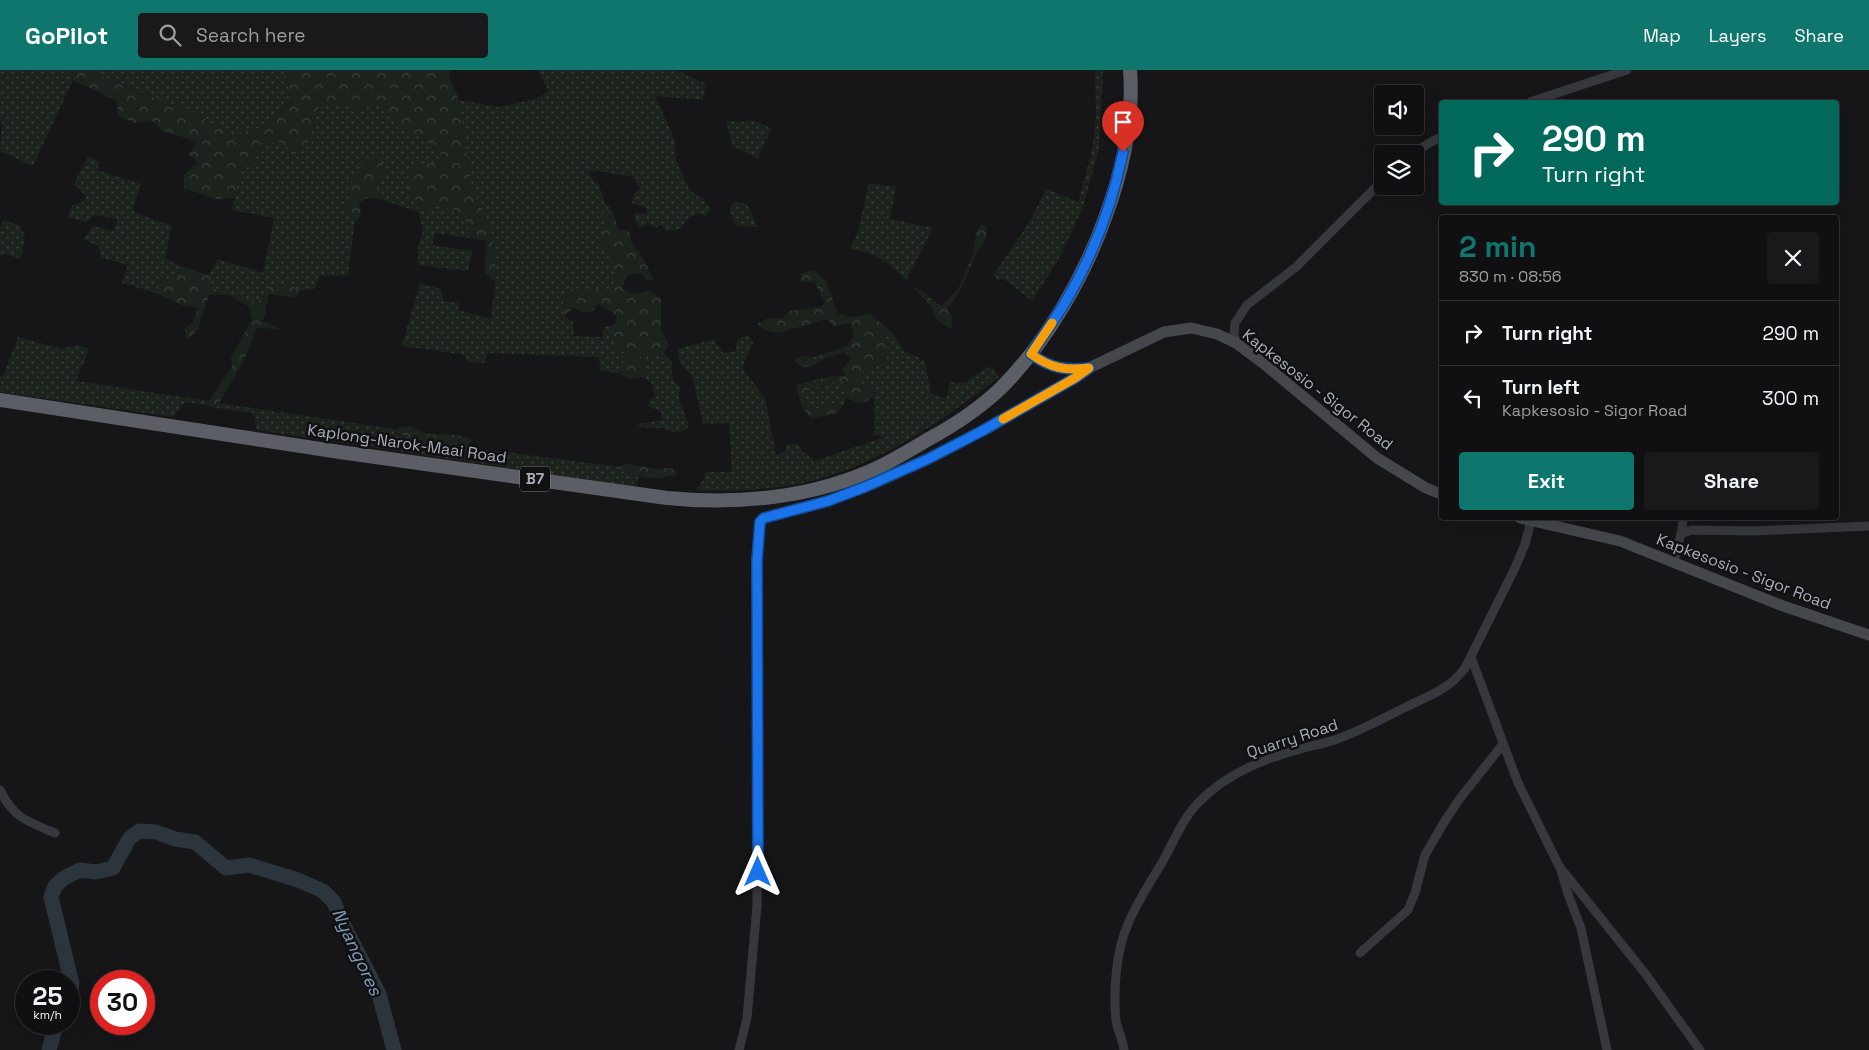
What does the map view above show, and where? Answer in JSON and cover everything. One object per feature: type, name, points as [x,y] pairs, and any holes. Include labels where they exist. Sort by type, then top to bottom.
[{"type":"highway","name":"Kaplong-Narok-Maai Road","points":[[0,400],[340,452],[696,501],[740,500],[785,495],[820,488],[881,466],[941,433],[988,399],[1031,354],[1063,306],[1092,253],[1114,194],[1132,104],[1130,70]]},
{"type":"main road","name":"Kapkesosio - Sigor Road","points":[[1031,354],[1042,362],[1058,368],[1089,368],[1153,336],[1173,330],[1191,328],[1203,330],[1236,343],[1377,458],[1418,484],[1439,493]]},
{"type":"main road","name":"Kapkesosio - Sigor Road","points":[[1530,520],[1620,541],[1783,606],[1869,635]]},
{"type":"street","points":[[1536,100],[1627,70]]},
{"type":"street","points":[[1424,146],[1439,138]]},
{"type":"street","points":[[1236,343],[1234,334],[1235,323],[1247,305],[1296,267],[1374,189]]},
{"type":"street","points":[[739,1050],[747,1018],[758,906],[757,560],[760,522],[764,518],[828,501],[928,459],[982,431],[1075,378],[1089,368]]},
{"type":"street","name":"Quarry Road","points":[[1124,1050],[1116,1022],[1116,974],[1126,926],[1181,826],[1198,803],[1224,780],[1253,765],[1303,748],[1336,740],[1373,724],[1437,693],[1461,674],[1472,657],[1515,568],[1525,544],[1526,520]]},
{"type":"street","points":[[1674,562],[1679,540],[1683,533],[1683,520]]},
{"type":"street","points":[[1683,533],[1692,530],[1754,531],[1869,526]]},
{"type":"street","points":[[1472,657],[1521,790],[1560,866],[1581,928],[1607,1050]]},
{"type":"street","points":[[1360,953],[1408,910],[1415,893],[1425,856],[1446,819],[1503,744]]},
{"type":"street","points":[[0,790],[13,812],[55,833]]},
{"type":"street","points":[[1560,866],[1644,972],[1700,1050]]},
{"type":"green space","points":[[0,70],[71,70],[73,80],[33,166],[0,151],[2,122],[0,122]]},
{"type":"green space","points":[[71,70],[97,70],[97,74],[194,113],[232,134],[261,128],[292,101],[283,70],[450,70],[449,76],[459,100],[471,182],[491,232],[496,271],[494,281],[485,273],[486,241],[471,238],[466,222],[453,209],[439,206],[418,212],[416,200],[407,185],[412,164],[438,163],[441,154],[417,134],[400,130],[381,105],[361,109],[339,103],[319,105],[308,143],[296,154],[280,142],[262,143],[253,164],[240,171],[234,198],[217,199],[184,188],[184,175],[198,163],[189,154],[197,142],[163,131],[151,120],[135,123],[118,116],[117,101],[73,80]]},
{"type":"green space","points":[[97,70],[283,70],[292,100],[261,128],[232,134],[194,113],[97,74]]},
{"type":"green space","points":[[537,70],[677,70],[706,84],[703,100],[655,96],[675,140],[676,160],[690,191],[703,198],[710,209],[705,216],[699,213],[689,217],[680,229],[666,231],[661,225],[656,228],[648,223],[640,228],[634,218],[635,213],[647,214],[647,208],[632,203],[634,193],[640,189],[632,176],[600,171],[589,172],[592,179],[599,185],[605,203],[613,212],[603,210],[602,216],[607,226],[600,239],[613,264],[615,291],[606,295],[604,287],[589,291],[569,289],[562,295],[565,317],[573,322],[574,336],[603,337],[604,327],[610,326],[612,340],[627,353],[619,373],[600,371],[599,357],[487,353],[485,363],[467,361],[464,355],[402,346],[420,283],[441,289],[443,301],[459,303],[458,310],[491,319],[496,271],[491,232],[471,182],[459,100],[499,107],[536,99],[549,91]]},
{"type":"green space","points":[[1095,70],[1103,70],[1099,148],[1083,207],[1060,257],[1032,301],[1004,279],[998,280],[993,275],[1030,221],[1046,189],[1078,202],[1092,151],[1096,117]]},
{"type":"green space","points":[[339,103],[361,109],[381,105],[400,130],[417,134],[442,154],[438,163],[407,185],[416,200],[453,209],[466,222],[471,238],[435,233],[432,245],[472,251],[468,271],[418,265],[418,247],[423,231],[418,212],[386,201],[377,186],[347,211],[355,221],[348,275],[319,276],[315,289],[300,291],[291,285],[271,286],[258,302],[213,289],[209,275],[218,259],[263,273],[274,218],[232,210],[240,171],[253,164],[262,143],[280,142],[296,154],[308,143],[319,105]]},
{"type":"green space","points":[[726,121],[759,122],[771,129],[758,158],[733,146]]},
{"type":"green space","points":[[379,156],[387,175],[377,186],[386,201],[369,197],[359,203],[361,215],[355,221],[347,211],[349,187],[364,159]]},
{"type":"green space","points":[[88,157],[99,162],[97,170],[141,184],[132,210],[153,220],[172,225],[165,259],[183,267],[172,280],[163,278],[156,293],[122,283],[128,265],[102,258],[98,246],[83,239],[93,226],[113,231],[118,219],[94,215],[86,222],[68,217],[72,205],[83,202],[86,196],[74,184]]},
{"type":"green space","points":[[869,183],[896,187],[890,219],[933,228],[906,280],[881,259],[866,252],[850,249],[858,232]]},
{"type":"green space","points":[[735,201],[747,204],[758,227],[736,226],[729,210]]},
{"type":"green space","points":[[603,210],[613,212],[618,229],[630,232],[631,242],[646,263],[653,280],[647,281],[641,273],[627,275],[622,289],[632,294],[649,291],[661,298],[661,329],[669,346],[663,353],[638,354],[647,364],[644,377],[629,379],[619,373],[627,353],[616,349],[612,340],[610,326],[616,322],[617,316],[598,303],[594,310],[583,313],[573,307],[565,317],[562,295],[569,289],[589,291],[604,287],[607,295],[615,291],[613,264],[608,252],[599,239],[607,226],[602,216]]},
{"type":"green space","points":[[4,220],[18,225],[25,235],[21,259],[6,254],[0,256],[0,228]]},
{"type":"green space","points":[[981,224],[987,226],[986,240],[977,252],[960,291],[947,308],[953,319],[951,330],[936,319],[931,306],[914,288],[923,292],[942,306],[958,289],[973,254],[976,233]]},
{"type":"green space","points":[[183,267],[209,275],[214,289],[258,302],[271,286],[291,285],[300,291],[296,298],[269,294],[263,321],[281,329],[257,328],[244,360],[216,408],[206,405],[232,367],[231,357],[252,320],[248,306],[229,295],[209,295],[198,329],[187,340],[184,329],[193,322],[198,308],[181,305],[156,293],[163,278],[172,280]]},
{"type":"green space","points":[[814,270],[826,281],[838,314],[851,317],[870,314],[890,330],[883,338],[890,353],[882,365],[863,371],[861,385],[874,388],[873,397],[862,404],[846,398],[843,382],[835,382],[805,391],[807,406],[815,410],[836,402],[842,407],[835,414],[812,418],[802,408],[796,385],[832,376],[846,376],[842,369],[851,359],[844,352],[823,359],[812,366],[803,367],[794,361],[803,356],[815,357],[848,346],[854,335],[850,323],[834,326],[826,319],[779,333],[765,330],[757,324],[768,318],[782,319],[790,311],[821,307],[825,302],[814,282],[800,281],[801,274]]},
{"type":"green space","points":[[890,330],[905,351],[925,361],[931,393],[946,399],[950,382],[964,383],[986,368],[993,367],[999,377],[951,412],[900,445],[846,470],[817,480],[788,486],[696,491],[704,478],[705,472],[732,472],[729,423],[703,424],[693,378],[679,362],[678,349],[714,339],[723,353],[736,351],[737,339],[748,336],[753,343],[742,368],[765,398],[776,455],[785,452],[787,445],[798,443],[802,452],[808,454],[814,461],[884,437],[874,435],[874,388],[861,385],[863,371],[882,365],[883,338]]},
{"type":"green space","points":[[18,337],[62,349],[77,345],[89,349],[76,381],[208,401],[206,405],[185,402],[173,417],[0,392],[0,376],[3,376]]},
{"type":"green space","points":[[663,353],[672,362],[672,379],[680,387],[679,399],[689,426],[685,431],[672,432],[663,428],[637,427],[640,424],[662,420],[661,412],[648,406],[649,401],[655,396],[653,385],[644,377],[647,364],[637,354]]},
{"type":"green space","points":[[835,382],[843,382],[846,398],[842,407],[836,402],[815,410],[807,406],[805,391]]},
{"type":"green space","points":[[219,403],[394,429],[394,433],[428,444],[449,443],[618,467],[626,472],[639,475],[636,487],[257,430],[253,413],[216,408]]},
{"type":"green space","points":[[410,426],[427,434],[458,435],[472,440],[469,447],[449,443],[428,444],[394,432],[394,429]]},
{"type":"green space","points":[[626,463],[656,469],[670,468],[677,471],[675,477],[649,478],[618,467]]},
{"type":"waterway","name":"Nyangores","points":[[69,970],[51,897],[55,886],[64,878],[80,870],[96,872],[113,868],[129,839],[139,831],[156,832],[175,839],[195,842],[226,868],[249,865],[298,880],[323,891],[334,902],[341,920],[379,994],[394,1050]]},
{"type":"waterway","name":"Nyangores","points":[[49,1050],[53,1035]]},
{"type":"slow traffic","points":[[1003,419],[1089,368],[1069,370],[1058,368],[1042,362],[1031,354],[1052,323]]},
{"type":"route","points":[[758,872],[759,620],[757,560],[759,524],[761,520],[828,501],[928,459],[982,431],[1075,378],[1089,368],[1069,370],[1058,368],[1042,362],[1031,354],[1063,306],[1092,253],[1114,194],[1123,152]]}]
